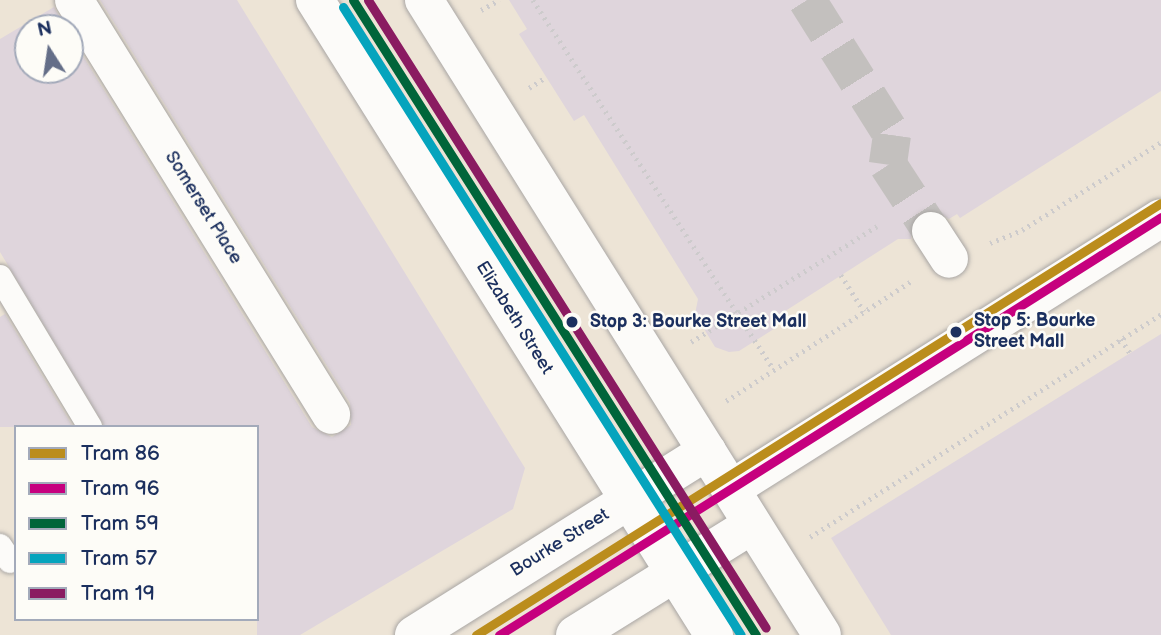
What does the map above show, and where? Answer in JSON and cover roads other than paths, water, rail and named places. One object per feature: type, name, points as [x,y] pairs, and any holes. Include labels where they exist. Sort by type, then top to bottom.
[{"type":"street","name":"Somerset Place","points":[[74,0],[331,415]]},
{"type":"street","name":"Elizabeth Street","points":[[315,0],[714,635]]},
{"type":"street","points":[[424,0],[822,635]]},
{"type":"street","points":[[731,489],[1161,218]]},
{"type":"street","name":"Bourke Street","points":[[414,635],[707,451]]},
{"type":"street","points":[[575,635],[752,525]]},
{"type":"lane","points":[[0,277],[89,425]]},
{"type":"tunnel","points":[[807,0],[892,135],[888,165],[931,231]]},
{"type":"tram line","name":"59","points":[[353,0],[756,635]]},
{"type":"tram line","name":"19","points":[[368,0],[766,628]]},
{"type":"tram line","name":"57","points":[[343,7],[741,635]]},
{"type":"tram line","name":"86","points":[[476,635],[1161,203]]},
{"type":"tram line","name":"96","points":[[499,635],[1161,217]]},
{"type":"place","name":"Stop 3: Bourke Street Mall","points":[[572,322]]},
{"type":"place","name":"Stop 5: Bourke Street Mall","points":[[956,332]]}]
